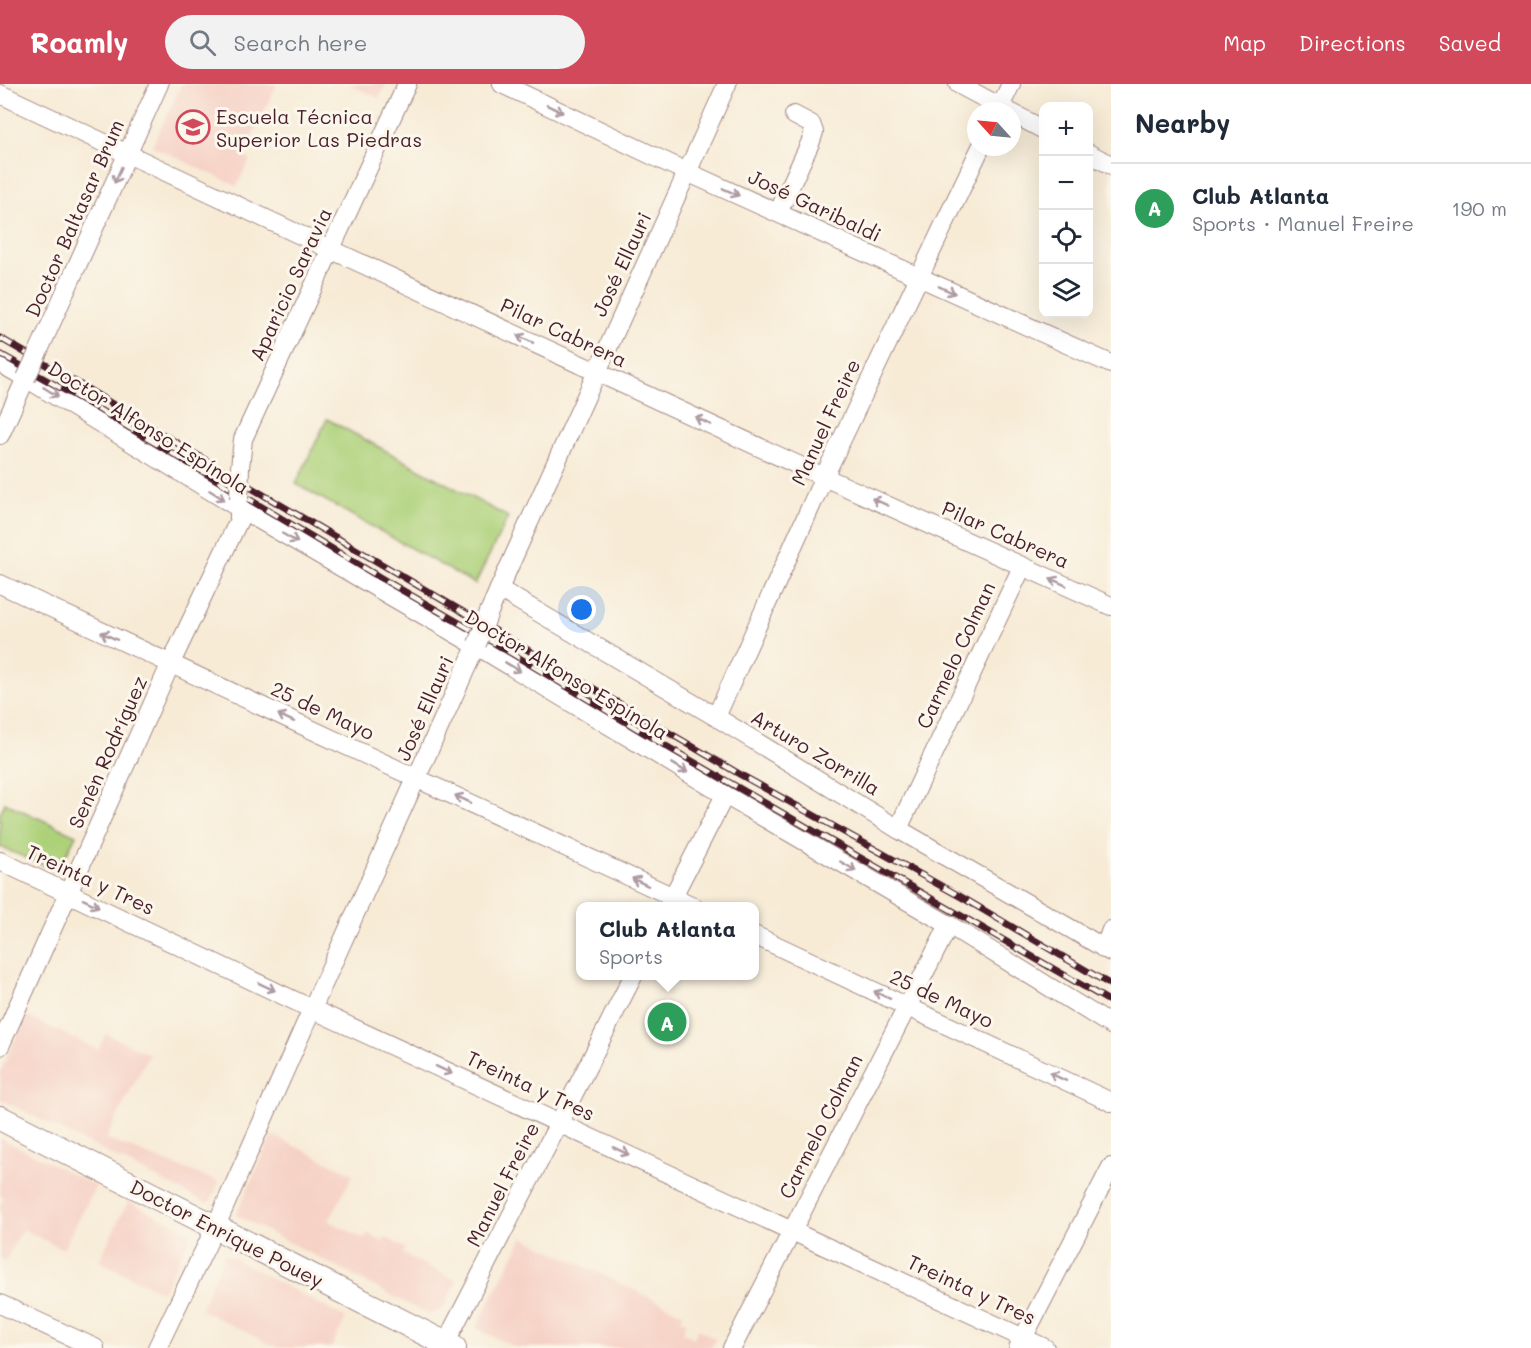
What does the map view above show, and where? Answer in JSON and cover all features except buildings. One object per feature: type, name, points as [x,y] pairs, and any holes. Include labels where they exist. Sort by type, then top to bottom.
[{"type":"street","name":"Doctor Baltasar Brum","points":[[0,435],[159,84]]},
{"type":"street","name":"Aparicio Saravia","points":[[239,504],[243,440],[407,84]]},
{"type":"street","name":"José Garibaldi","points":[[502,84],[687,172],[1111,364]]},
{"type":"street","name":"José Ellauri","points":[[156,1348],[215,1228],[477,645],[499,589],[596,372],[727,84]]},
{"type":"street","points":[[958,84],[991,102]]},
{"type":"street","points":[[1007,102],[1011,84]]},
{"type":"street","name":"Pilar Cabrera","points":[[0,94],[596,372],[1111,606]]},
{"type":"street","points":[[778,213],[814,132],[812,124],[794,115]]},
{"type":"street","points":[[1021,118],[1039,127]]},
{"type":"street","points":[[1093,155],[1111,165]]},
{"type":"street","name":"Manuel Freire","points":[[716,717],[824,477],[977,156]]},
{"type":"street","name":"Doctor Alfonso Espínola","points":[[0,363],[477,645],[725,795],[949,925],[1111,1025]]},
{"type":"street","name":"Senén Rodríguez","points":[[0,1046],[170,665],[239,520],[239,504]]},
{"type":"street","name":"Carmelo Colman","points":[[898,829],[1022,567]]},
{"type":"street","name":"25 de Mayo","points":[[0,584],[417,778],[670,902]]},
{"type":"street","name":"Arturo Zorrilla","points":[[499,589],[716,717],[898,829],[1108,951]]},
{"type":"street","points":[[670,902],[725,795]]},
{"type":"street","name":"Treinta y Tres","points":[[0,861],[312,1009],[792,1230],[1021,1343],[1045,1348]]},
{"type":"street","name":"Carmelo Colman","points":[[732,1348],[949,925]]},
{"type":"street","points":[[1108,951],[1111,930]]},
{"type":"street","name":"25 de Mayo","points":[[759,937],[1111,1102]]},
{"type":"street","name":"Manuel Freire","points":[[447,1347],[630,980]]},
{"type":"street","name":"Doctor Enrique Pouey","points":[[0,1118],[447,1347]]},
{"type":"street","points":[[1021,1343],[1111,1167]]},
{"type":"street","points":[[0,1304],[95,1348]]},
{"type":"shaded area","points":[[182,84],[277,84],[243,156],[250,159],[237,186],[152,146]]},
{"type":"shaded area","points":[[349,84],[386,84],[379,98]]},
{"type":"shaded area","points":[[26,1016],[98,1050],[106,1034],[149,1054],[106,1139],[219,1182],[210,1202],[206,1203],[0,1099],[0,1073]]},
{"type":"shaded area","points":[[272,1135],[353,1174],[329,1221],[364,1239],[368,1234],[382,1241],[385,1237],[405,1248],[403,1254],[457,1281],[442,1310],[429,1315],[236,1215]]},
{"type":"shaded area","points":[[0,1138],[96,1186],[63,1249],[22,1229],[5,1261],[0,1258],[0,1206],[4,1198],[0,1195]]},
{"type":"shaded area","points":[[128,1201],[192,1233],[162,1292],[99,1261]]},
{"type":"shaded area","points":[[523,1237],[684,1314],[681,1320],[687,1322],[683,1332],[694,1338],[698,1329],[716,1339],[711,1348],[516,1348],[476,1328]]},
{"type":"shaded area","points":[[225,1254],[346,1318],[331,1348],[277,1348],[200,1309]]},
{"type":"green space","points":[[327,419],[508,517],[475,584],[296,484]]},
{"type":"green space","points":[[5,803],[76,835],[58,871],[0,847],[0,813]]},
{"type":"railway","points":[[0,338],[741,775],[963,898],[1111,985]]},
{"type":"railway","points":[[0,354],[93,406],[671,749],[1111,1002]]},
{"type":"place","name":"Escuela Técnica Superior Las Piedras","points":[[193,127]]},
{"type":"place","name":"Club Atlanta","points":[[667,1022]]}]
